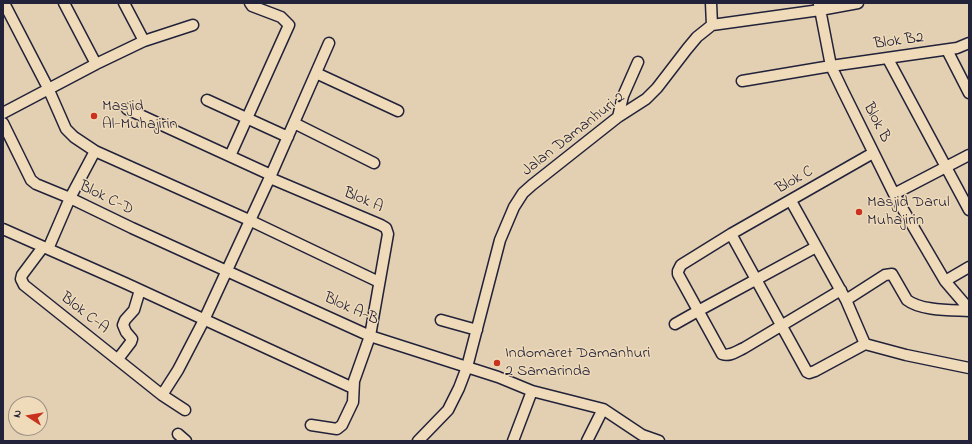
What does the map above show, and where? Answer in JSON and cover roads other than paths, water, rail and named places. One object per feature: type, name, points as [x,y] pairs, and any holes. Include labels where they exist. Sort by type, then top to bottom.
[{"type":"street","points":[[4,3],[48,88],[66,129],[74,137],[95,151],[249,220],[379,282]]},
{"type":"street","points":[[64,3],[96,64]]},
{"type":"street","points":[[124,3],[144,42]]},
{"type":"street","points":[[230,156],[289,25],[281,18],[252,6],[250,3]]},
{"type":"street","points":[[711,3],[712,25],[820,6],[858,3]]},
{"type":"street","name":"Blok B","points":[[820,6],[831,66],[894,194],[945,281],[969,310]]},
{"type":"street","points":[[3,113],[96,64],[144,42],[193,25]]},
{"type":"street","name":"Jalan Damanhuri 2","points":[[418,441],[442,418],[448,410],[459,388],[467,367],[500,240],[523,193],[618,117],[646,99],[657,88],[697,37],[712,25]]},
{"type":"street","name":"Blok B2","points":[[742,81],[831,66],[947,50],[957,48],[969,42]]},
{"type":"street","points":[[162,395],[178,370],[204,320],[270,177],[329,43]]},
{"type":"street","points":[[947,50],[969,93]]},
{"type":"street","points":[[888,59],[947,166],[969,210]]},
{"type":"street","points":[[618,117],[623,96],[638,62]]},
{"type":"street","points":[[316,73],[398,111]]},
{"type":"street","points":[[207,100],[288,137]]},
{"type":"street","points":[[126,109],[230,156],[270,177]]},
{"type":"street","name":"Blok C-D","points":[[3,123],[31,180],[132,228],[227,270]]},
{"type":"street","points":[[294,123],[374,162]]},
{"type":"street","points":[[46,248],[95,151]]},
{"type":"street","name":"Blok C","points":[[782,324],[744,348],[729,355],[722,354],[678,274],[679,268],[681,265],[731,234],[874,153]]},
{"type":"street","points":[[894,194],[969,155]]},
{"type":"street","name":"Blok A","points":[[270,177],[386,228],[388,231],[370,336],[353,388],[353,402],[342,425],[337,429],[311,425]]},
{"type":"street","points":[[791,201],[841,290],[865,344]]},
{"type":"street","points":[[6,234],[46,248],[353,388]]},
{"type":"street","points":[[731,234],[809,374],[865,344],[906,355],[969,368]]},
{"type":"street","points":[[675,324],[816,247]]},
{"type":"street","name":"Blok C-A","points":[[46,248],[22,275],[22,282],[29,290],[162,395],[185,410]]},
{"type":"street","points":[[945,281],[969,267]]},
{"type":"street","name":"Blok A-B","points":[[227,270],[370,336],[467,367],[532,391],[603,409],[641,438],[659,441]]},
{"type":"street","points":[[846,300],[885,275],[892,274],[910,303],[937,309],[969,310]]},
{"type":"street","points":[[118,359],[131,342],[132,338],[126,332],[123,325],[125,320],[134,310],[140,290]]},
{"type":"street","points":[[782,324],[841,290]]},
{"type":"street","points":[[441,320],[477,330]]},
{"type":"street","points":[[514,441],[532,391]]},
{"type":"street","points":[[587,441],[603,409]]},
{"type":"street","points":[[178,434],[186,441]]},
{"type":"place","name":"Masjid Al-Muhajirin","points":[[94,116]]},
{"type":"place","name":"Masjid Darul Muhajirin","points":[[859,212]]},
{"type":"place","name":"Indomaret Damanhuri 2 Samarinda","points":[[497,363]]}]
